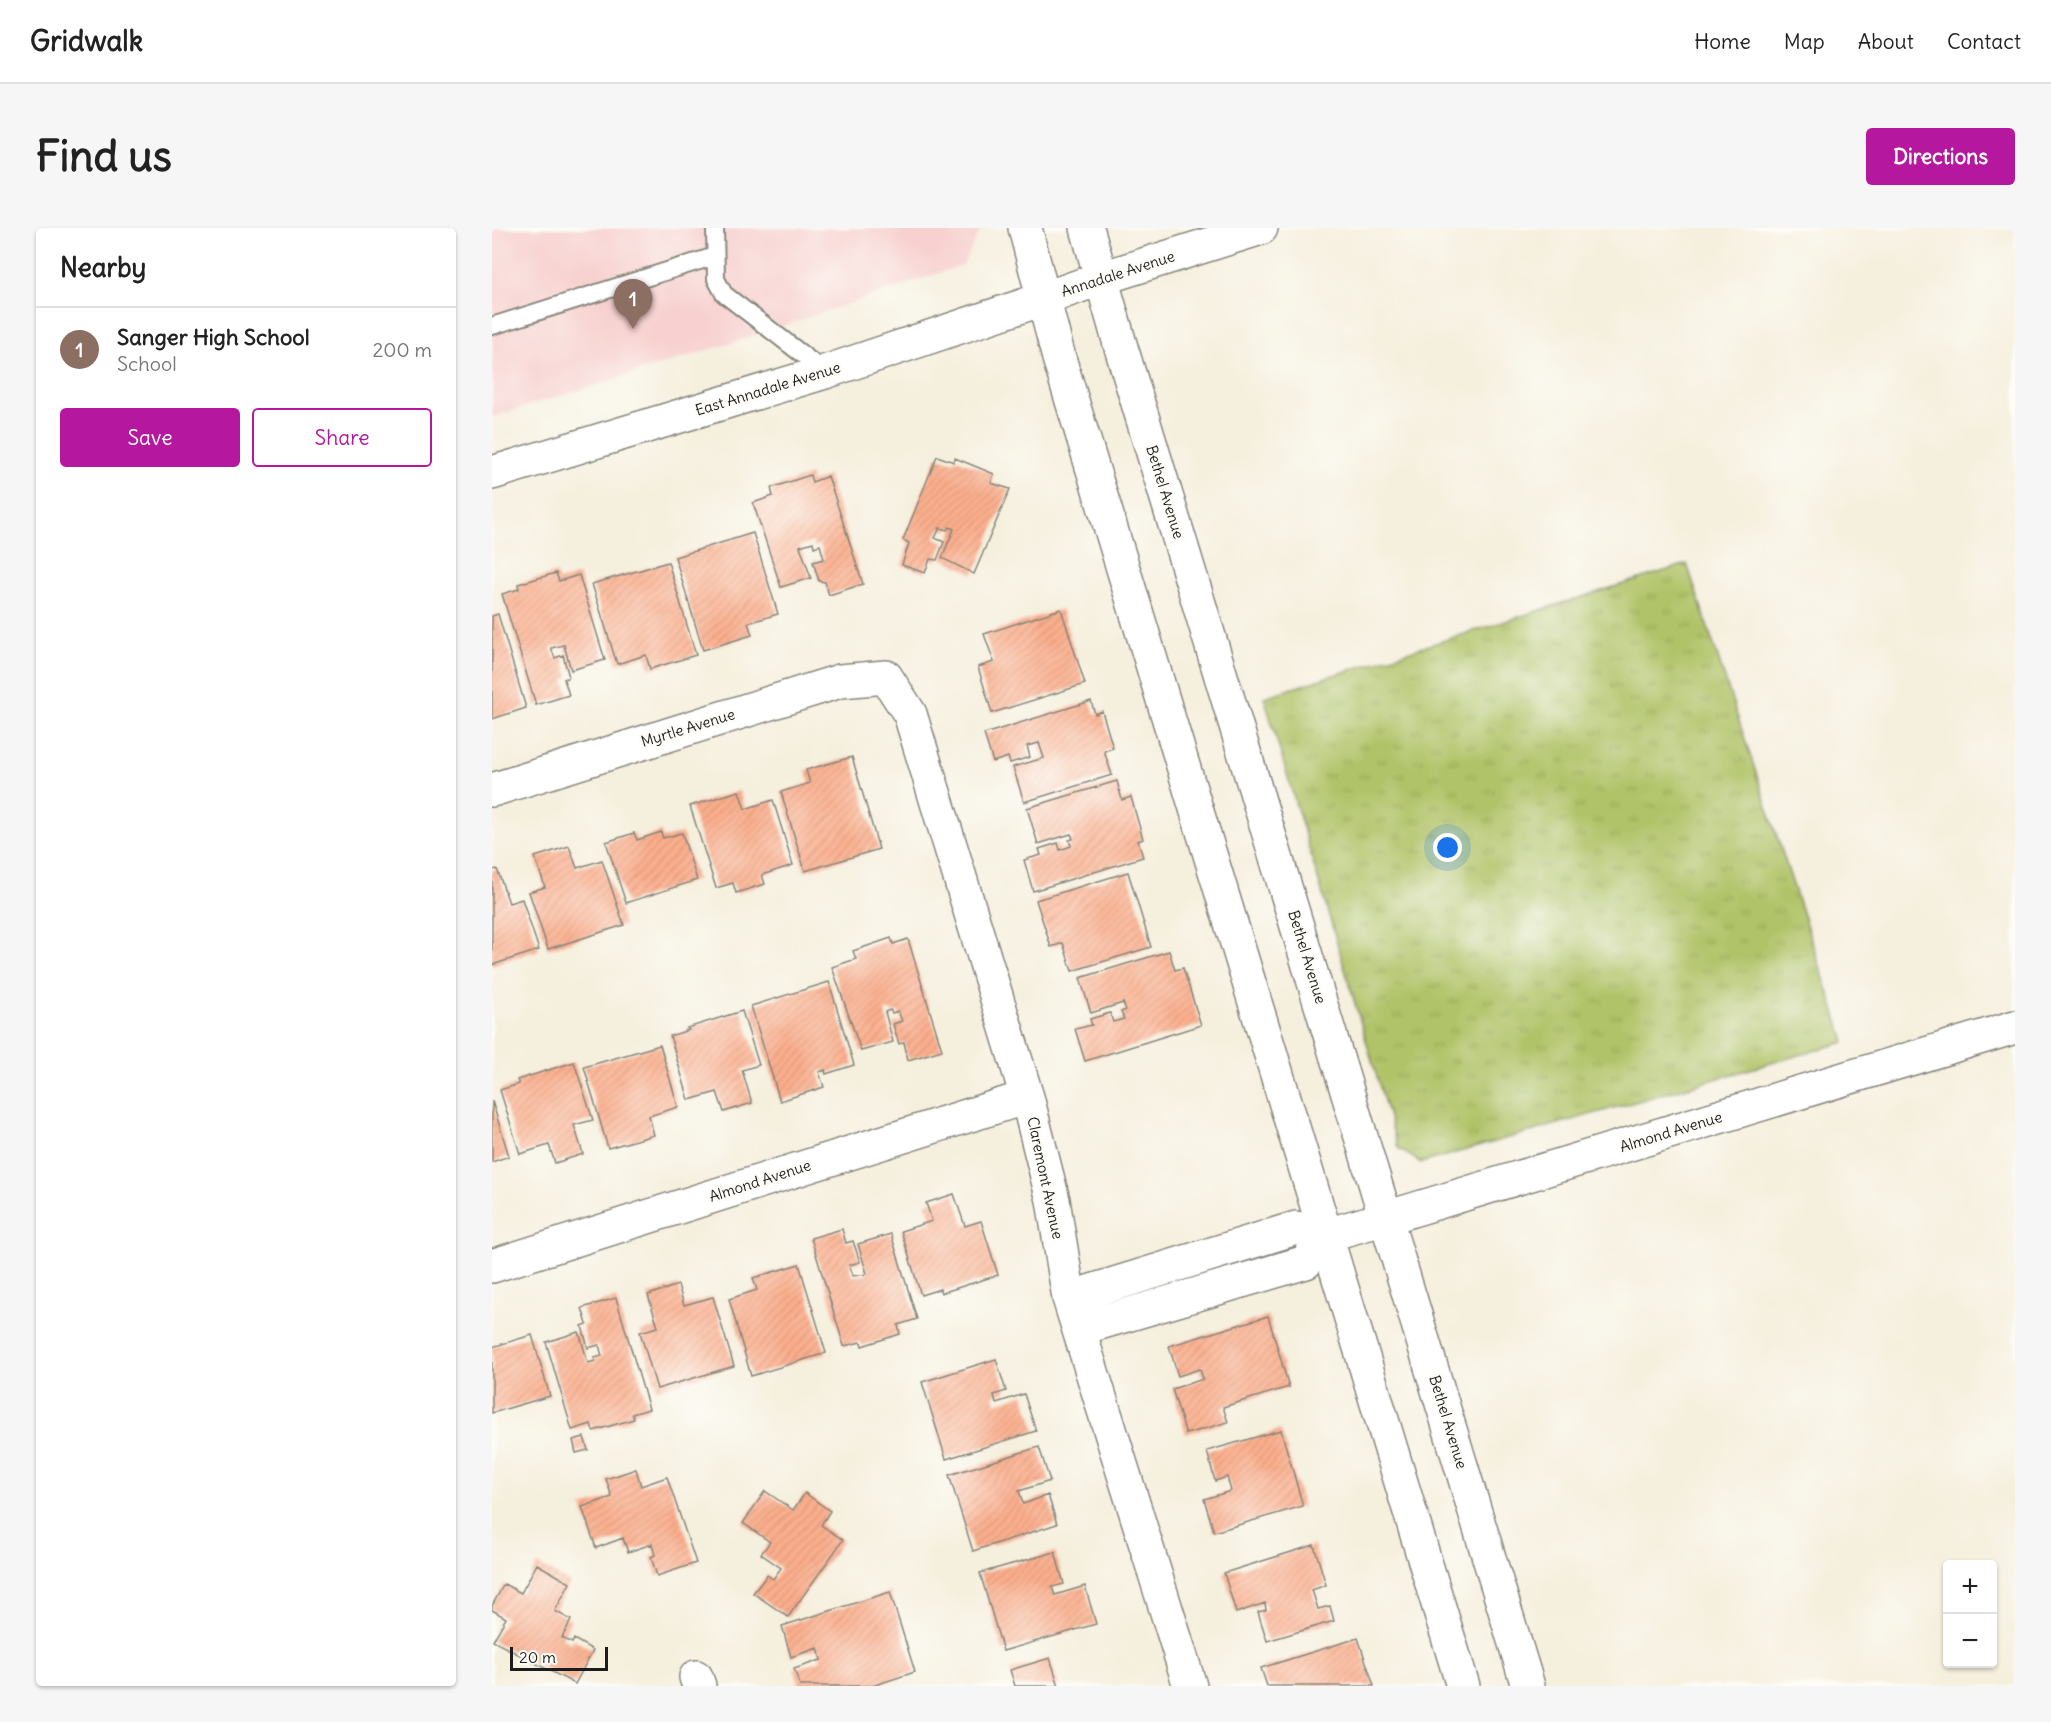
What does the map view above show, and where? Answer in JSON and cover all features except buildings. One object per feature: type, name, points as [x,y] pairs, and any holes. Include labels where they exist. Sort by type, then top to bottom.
[{"type":"street","points":[[1025,228],[1059,358],[1463,1686]]},
{"type":"street","name":"Bethel Avenue","points":[[1087,228],[1120,344],[1528,1686]]},
{"type":"street","name":"Annadale Avenue","points":[[1043,299],[1261,228]]},
{"type":"street","name":"East Annadale Avenue","points":[[492,473],[825,372],[1043,299]]},
{"type":"street","name":"Myrtle Avenue","points":[[492,790],[840,681],[886,677]]},
{"type":"street","name":"Claremont Avenue","points":[[886,677],[910,714],[1027,1097],[1053,1200],[1069,1298],[1190,1686]]},
{"type":"street","name":"Almond Avenue","points":[[1069,1298],[1296,1228],[1326,1235],[1386,1218],[2015,1027]]},
{"type":"street","name":"Almond Avenue","points":[[492,1266],[1027,1097]]},
{"type":"street","points":[[1079,1329],[1306,1262],[1326,1235]]},
{"type":"lane","points":[[715,228],[716,279],[724,294],[825,372]]},
{"type":"lane","points":[[492,326],[714,256]]},
{"type":"shaded area","points":[[492,228],[981,228],[963,265],[741,340],[492,417]]},
{"type":"green space","points":[[1687,564],[1845,1042],[1421,1163],[1398,1148],[1264,697]]},
{"type":"place","name":"Sanger High School","points":[[633,329]]}]
